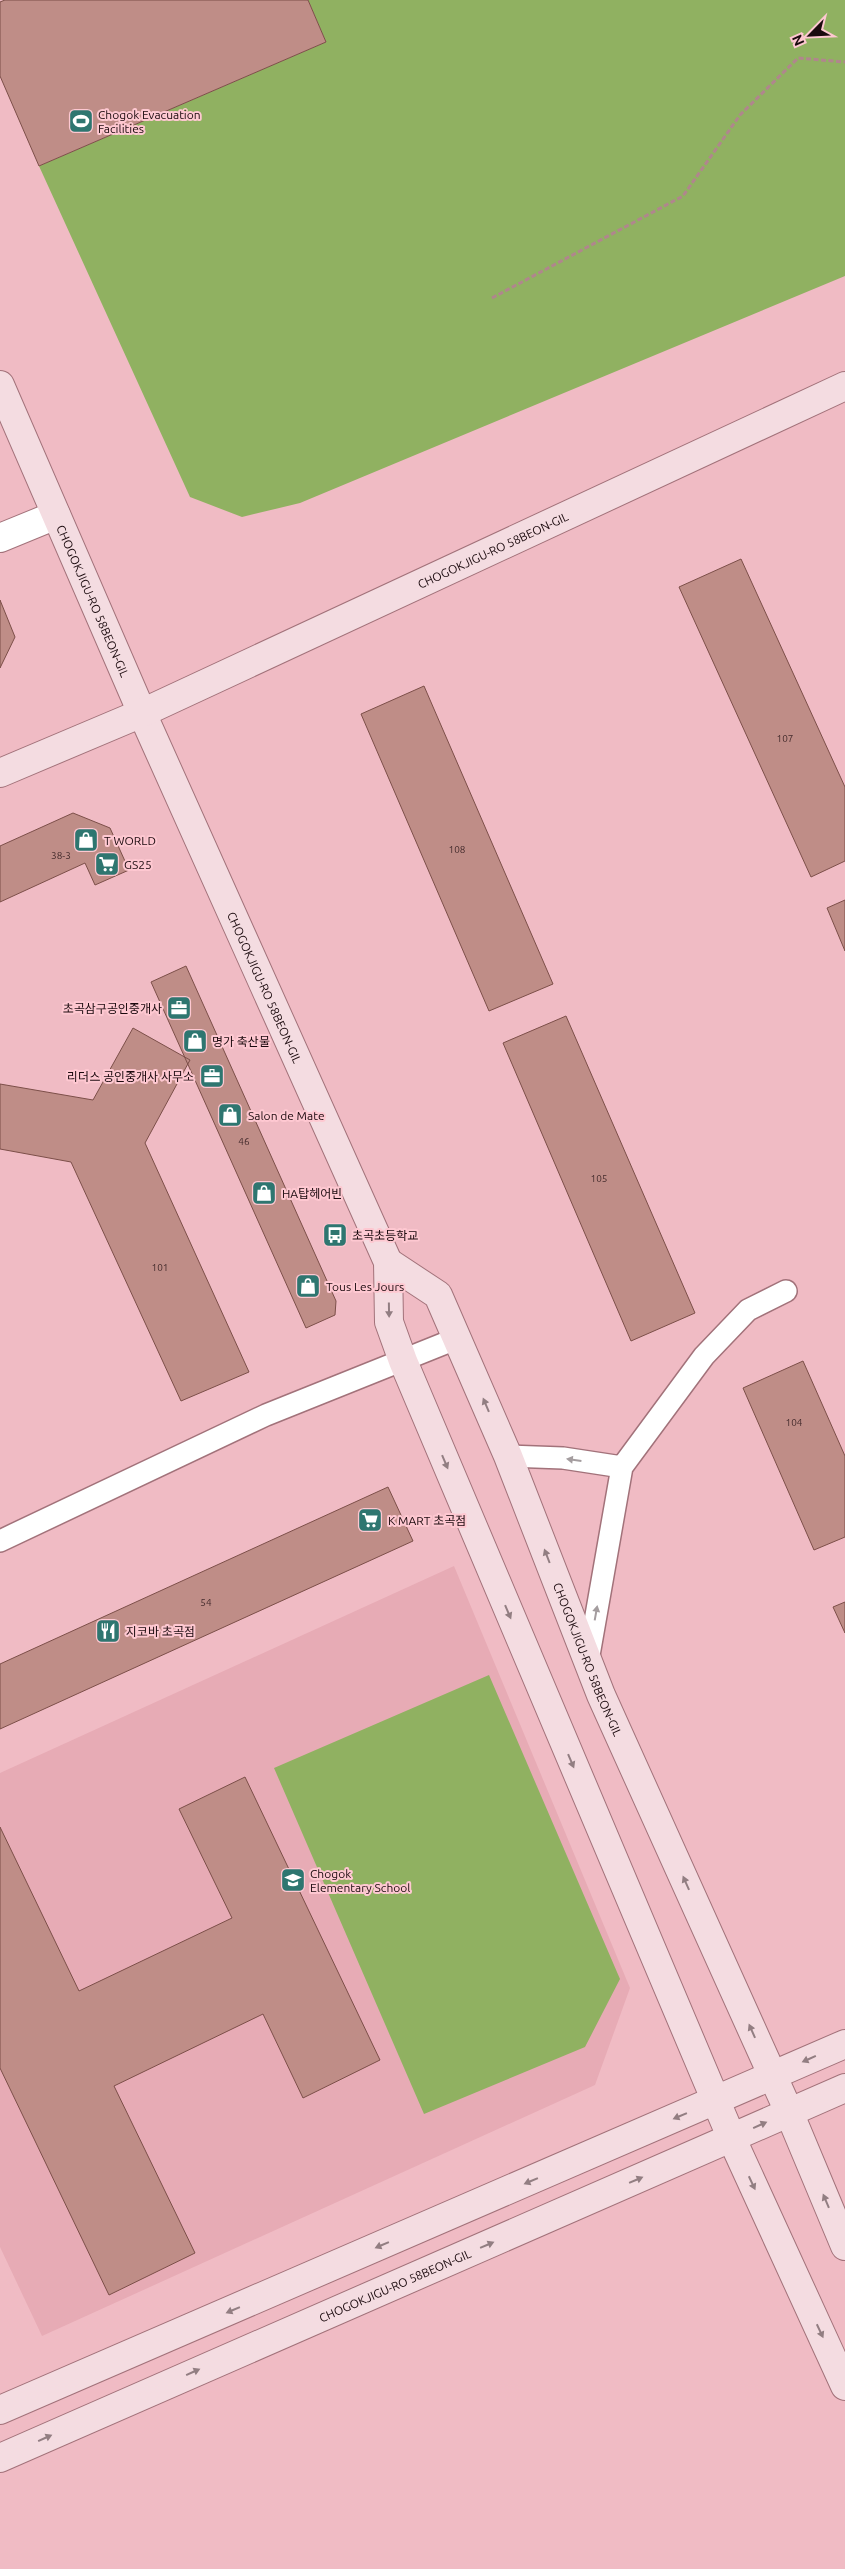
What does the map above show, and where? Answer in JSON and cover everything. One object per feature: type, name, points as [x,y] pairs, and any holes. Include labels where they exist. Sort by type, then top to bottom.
[{"type":"street","name":"CHOGOKJIGU-RO 58BEON-GIL","points":[[0,385],[142,713],[388,1262],[389,1322],[403,1361],[732,2138],[845,2386]]},
{"type":"street","name":"CHOGOKJIGU-RO 58BEON-GIL","points":[[0,773],[142,713],[845,386]]},
{"type":"street","name":"CHOGOKJIGU-RO 58BEON-GIL","points":[[0,538],[56,515]]},
{"type":"street","name":"CHOGOKJIGU-RO 58BEON-GIL","points":[[388,1262],[438,1295],[458,1338],[508,1456],[601,1694],[789,2112],[845,2246]]},
{"type":"street","points":[[0,2410],[845,2044]]},
{"type":"street","name":"CHOGOKJIGU-RO 58BEON-GIL","points":[[0,2458],[845,2088]]},
{"type":"lane","points":[[588,1661],[622,1467],[704,1356],[748,1310],[786,1291]]},
{"type":"lane","points":[[0,1541],[266,1414],[458,1338]]},
{"type":"lane","points":[[508,1456],[563,1458],[622,1467]]},
{"type":"path","points":[[492,298],[683,196],[740,115],[798,58],[845,62]]},
{"type":"shaded area","name":"Chogok Elementary School","points":[[454,1566],[630,1988],[595,2085],[42,2336],[0,2247],[0,1773]]},
{"type":"green space","points":[[308,0],[845,0],[845,276],[300,503],[242,517],[190,497],[39,166],[326,42]]},
{"type":"green space","points":[[489,1675],[620,1979],[585,2047],[424,2114],[274,1768]]},
{"type":"building","name":"Chogok Evacuation Facilities","points":[[5,0],[308,0],[326,42],[39,166],[0,76],[0,2]]},
{"type":"building","points":[[741,559],[845,787],[845,861],[811,877],[679,587]]},
{"type":"building","points":[[0,600],[15,637],[0,668]]},
{"type":"building","points":[[424,686],[553,984],[489,1011],[361,714]]},
{"type":"building","points":[[73,813],[110,828],[129,870],[95,885],[85,863],[0,902],[0,846]]},
{"type":"building","points":[[845,900],[845,951],[827,908]]},
{"type":"building","points":[[186,966],[336,1301],[335,1315],[306,1328],[151,982]]},
{"type":"building","points":[[566,1016],[695,1313],[631,1341],[503,1043]]},
{"type":"building","points":[[133,1028],[190,1060],[145,1143],[249,1372],[181,1401],[71,1162],[0,1149],[0,1084],[93,1100]]},
{"type":"building","points":[[803,1361],[845,1456],[845,1537],[814,1550],[743,1388]]},
{"type":"building","points":[[388,1487],[413,1541],[0,1729],[0,1664]]},
{"type":"building","points":[[845,1602],[845,1633],[833,1607]]},
{"type":"building","points":[[245,1777],[380,2060],[303,2098],[263,2014],[114,2086],[195,2253],[109,2295],[0,2068],[0,1827],[79,1991],[232,1918],[179,1809]]},
{"type":"place","name":"Chogok Evacuation Facilities","points":[[81,121]]},
{"type":"place","name":"T WORLD","points":[[86,840]]},
{"type":"place","name":"GS25","points":[[107,864]]},
{"type":"place","name":"초곡삼구공인중개사","points":[[179,1008]]},
{"type":"place","name":"명가 축산물","points":[[195,1041]]},
{"type":"place","name":"리더스 공인중개사 사무소","points":[[212,1076]]},
{"type":"place","name":"Salon de Mate","points":[[230,1115]]},
{"type":"place","name":"HA탑헤어빈","points":[[264,1193]]},
{"type":"place","name":"초곡초등학교","points":[[335,1235]]},
{"type":"place","name":"Tous Les Jours","points":[[308,1286]]},
{"type":"place","name":"K MART 초곡점","points":[[370,1520]]},
{"type":"place","name":"지코바 초곡점","points":[[108,1631]]},
{"type":"place","name":"Chogok Elementary School","points":[[293,1880]]}]
